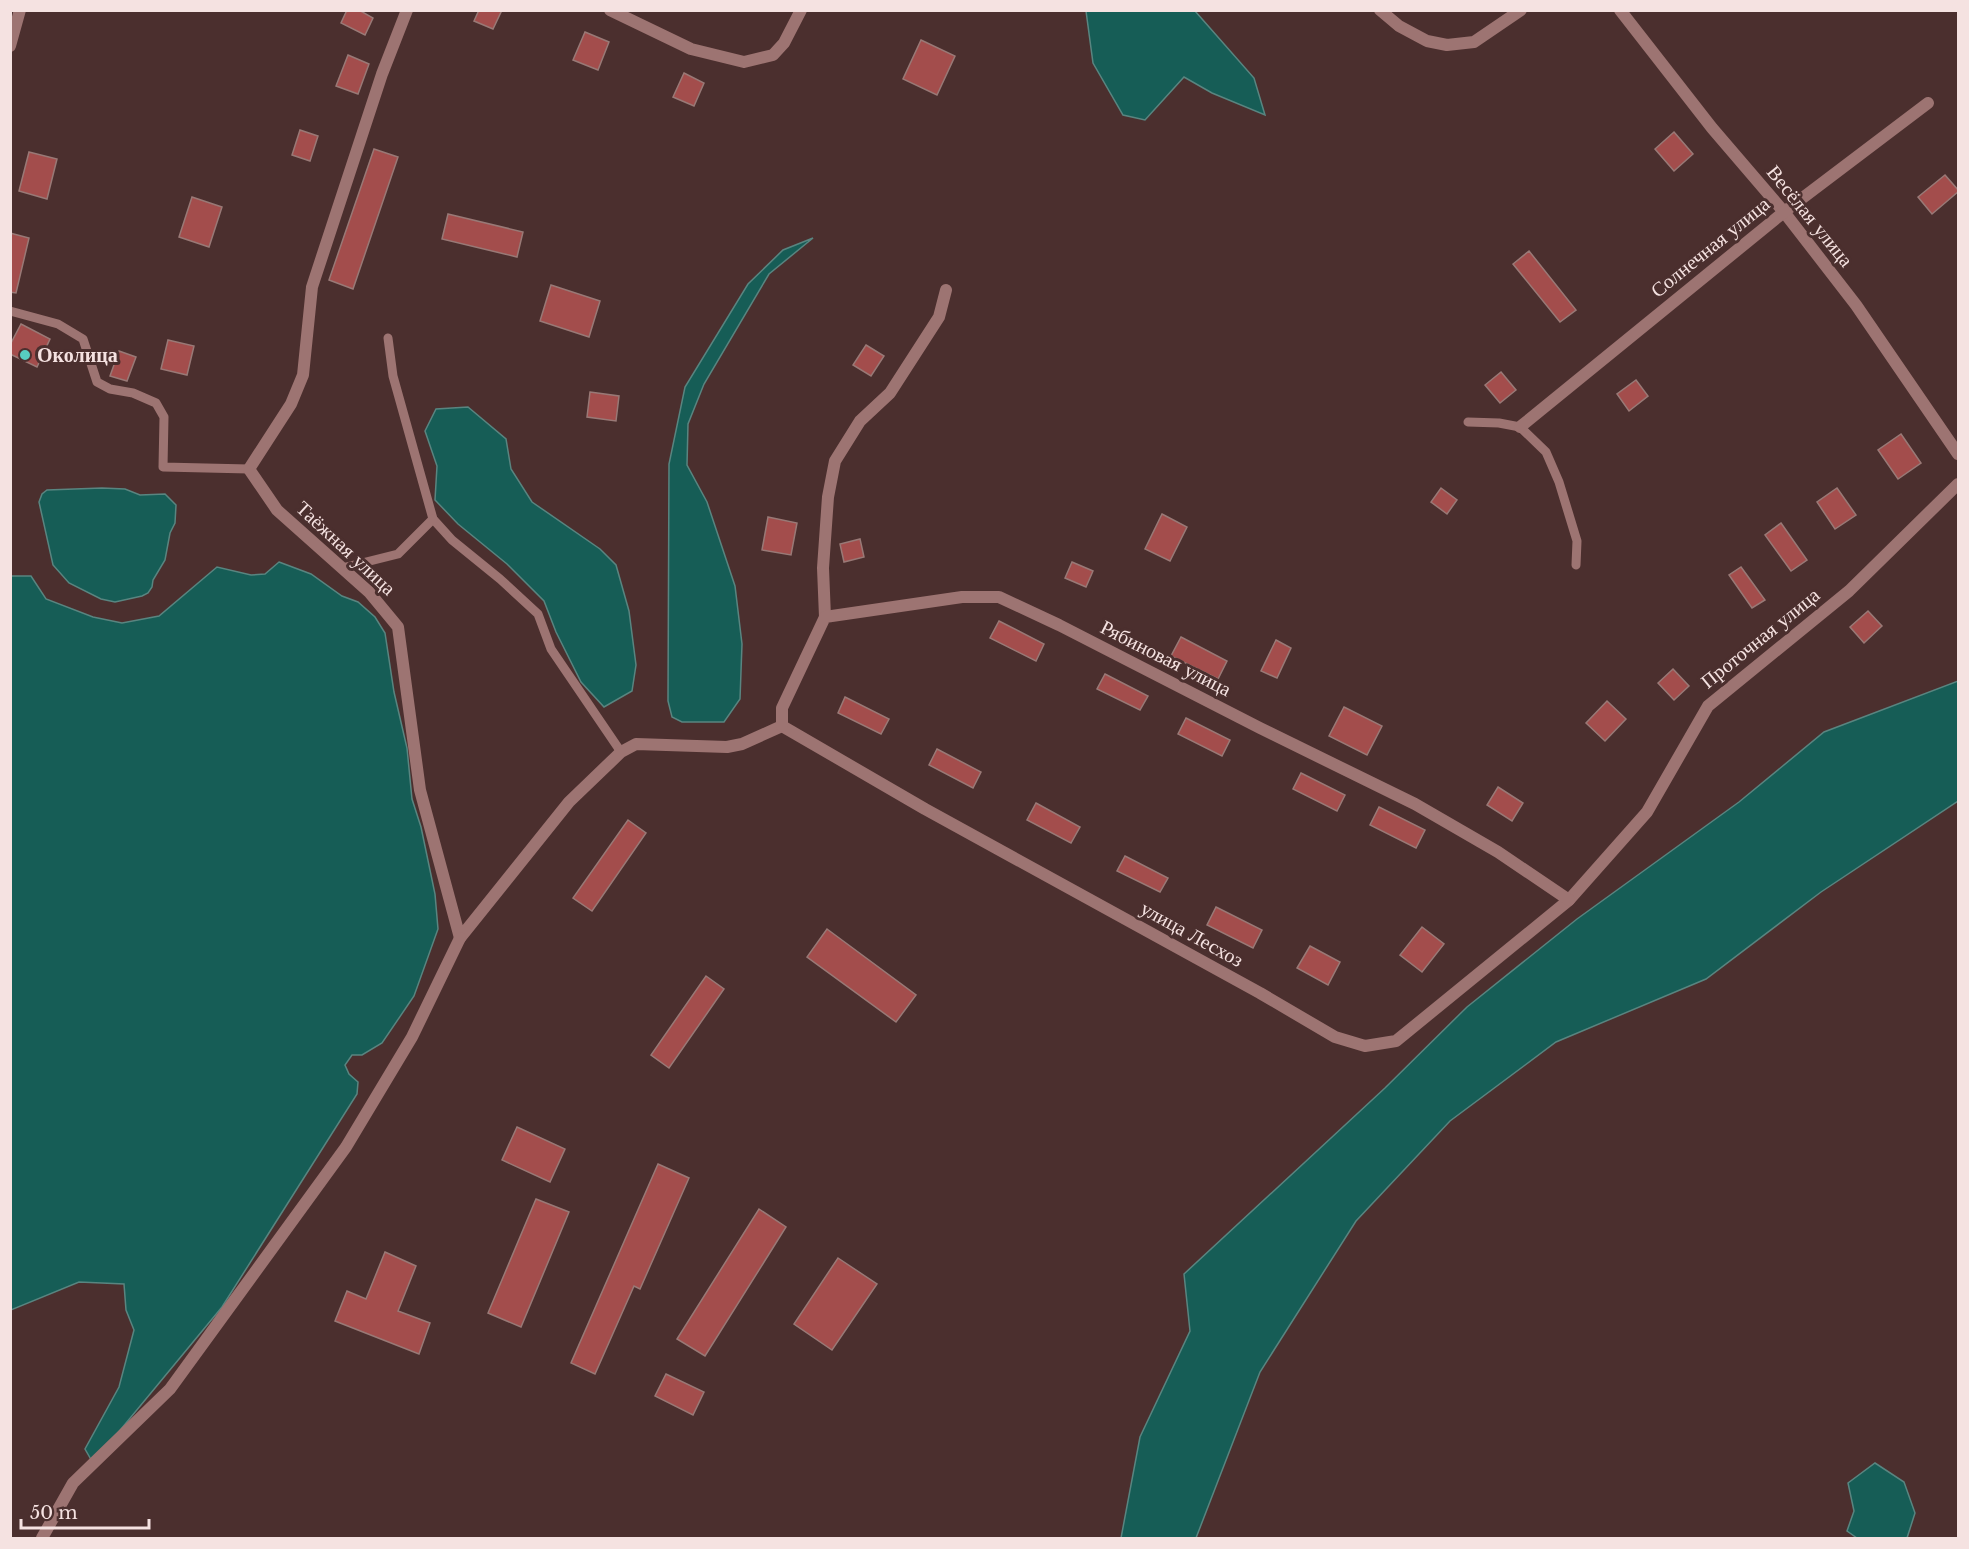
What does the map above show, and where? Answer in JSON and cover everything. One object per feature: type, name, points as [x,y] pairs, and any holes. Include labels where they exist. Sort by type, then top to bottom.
[{"type":"street","points":[[10,46],[20,10]]},
{"type":"street","points":[[249,469],[291,404],[303,375],[312,287],[382,74],[407,10]]},
{"type":"street","points":[[610,10],[691,49],[744,62],[773,55],[784,43],[801,10]]},
{"type":"street","points":[[1380,10],[1399,26],[1427,41],[1447,45],[1474,42],[1521,10]]},
{"type":"street","name":"Весёлая улица","points":[[1620,10],[1712,128],[1784,212],[1856,305],[1959,454]]},
{"type":"street","name":"Солнечная улица","points":[[1520,427],[1784,212],[1928,103]]},
{"type":"street","points":[[42,1539],[73,1483],[170,1389],[346,1147],[412,1037],[460,938],[569,802],[621,752],[636,744],[727,747],[742,744],[782,726],[782,708],[825,617],[823,568],[828,497],[835,461],[860,421],[890,393],[903,374],[939,317],[946,290]]},
{"type":"street","name":"Таёжная улица","points":[[249,469],[277,510],[369,592],[398,627],[420,790],[460,938]]},
{"type":"street","name":"Проточная улица","points":[[1569,900],[1647,812],[1708,706],[1849,591],[1959,484]]},
{"type":"street","name":"Рябиновая улица","points":[[825,617],[962,597],[999,597],[1415,804],[1498,852],[1569,900]]},
{"type":"street","name":"улица Лесхоз","points":[[782,726],[925,809],[1335,1037],[1365,1046],[1396,1041],[1569,900]]},
{"type":"lane","points":[[10,311],[58,324],[83,339],[97,382],[110,389],[133,393],[156,403],[164,417],[163,467],[249,469]]},
{"type":"lane","points":[[388,338],[393,376],[433,519],[452,540],[538,614],[551,649],[621,752]]},
{"type":"lane","points":[[1468,422],[1499,423],[1520,427],[1546,452],[1560,482],[1577,541],[1576,565]]},
{"type":"lane","points":[[342,568],[398,554],[433,519]]},
{"type":"water","points":[[1086,11],[1195,11],[1254,78],[1265,115],[1212,93],[1184,77],[1145,120],[1123,115],[1093,63]]},
{"type":"water","points":[[813,238],[769,274],[704,384],[688,424],[687,465],[707,502],[735,586],[742,644],[740,699],[724,722],[682,722],[672,717],[668,701],[669,464],[685,387],[748,284],[783,250]]},
{"type":"water","points":[[468,407],[506,439],[511,469],[532,502],[600,549],[616,565],[629,611],[636,665],[632,691],[604,707],[581,682],[556,632],[544,601],[507,564],[458,524],[435,500],[437,466],[425,431],[436,409]]},
{"type":"water","points":[[125,489],[140,495],[165,494],[176,505],[175,523],[170,533],[165,560],[153,580],[152,587],[142,596],[115,602],[101,599],[69,583],[53,565],[39,502],[42,494],[47,490]]},
{"type":"water","points":[[279,562],[311,574],[342,596],[358,602],[375,617],[385,633],[394,692],[407,748],[412,799],[421,827],[435,894],[438,929],[414,996],[382,1043],[362,1055],[352,1055],[345,1065],[349,1074],[358,1082],[357,1094],[222,1307],[93,1463],[85,1449],[119,1387],[134,1330],[126,1310],[124,1284],[79,1282],[11,1310],[11,576],[31,576],[46,599],[93,617],[122,623],[159,616],[217,567],[251,575],[265,574]]},
{"type":"water","points":[[1958,681],[1958,801],[1821,892],[1706,979],[1556,1042],[1450,1121],[1356,1221],[1260,1372],[1196,1538],[1121,1538],[1140,1437],[1190,1331],[1184,1274],[1385,1088],[1467,1007],[1577,919],[1739,802],[1824,732]]},
{"type":"water","points":[[1875,1463],[1904,1482],[1915,1513],[1907,1538],[1857,1538],[1847,1531],[1854,1511],[1848,1483]]},
{"type":"building","points":[[347,10],[359,10],[373,18],[365,35],[341,23]]},
{"type":"building","points":[[479,10],[502,10],[493,29],[474,21]]},
{"type":"building","points":[[585,32],[609,42],[598,70],[573,60]]},
{"type":"building","points":[[921,40],[955,56],[937,95],[903,79]]},
{"type":"building","points":[[348,55],[369,64],[358,94],[336,86]]},
{"type":"building","points":[[684,73],[704,83],[694,106],[673,97]]},
{"type":"building","points":[[300,130],[318,136],[310,161],[292,155]]},
{"type":"building","points":[[1674,132],[1693,154],[1674,171],[1655,149]]},
{"type":"building","points":[[374,149],[398,157],[353,289],[329,280]]},
{"type":"building","points":[[29,152],[57,159],[47,199],[19,191]]},
{"type":"building","points":[[1945,175],[1959,191],[1932,214],[1918,197]]},
{"type":"building","points":[[192,197],[222,207],[209,247],[179,237]]},
{"type":"building","points":[[448,214],[523,232],[517,257],[442,239]]},
{"type":"building","points":[[10,233],[29,238],[16,293],[10,292]]},
{"type":"building","points":[[1529,251],[1576,310],[1560,322],[1513,264]]},
{"type":"building","points":[[551,285],[600,301],[589,337],[540,321]]},
{"type":"building","points":[[21,324],[50,339],[37,367],[10,354],[10,345]]},
{"type":"building","points":[[168,340],[194,346],[187,375],[161,369]]},
{"type":"building","points":[[866,345],[884,356],[871,376],[853,365]]},
{"type":"building","points":[[119,351],[136,357],[127,381],[110,376]]},
{"type":"building","points":[[1501,372],[1516,390],[1500,403],[1485,385]]},
{"type":"building","points":[[1636,380],[1648,396],[1629,411],[1617,394]]},
{"type":"building","points":[[590,392],[619,396],[616,421],[587,417]]},
{"type":"building","points":[[1901,434],[1921,463],[1898,479],[1878,450]]},
{"type":"building","points":[[1441,488],[1457,500],[1447,514],[1431,502]]},
{"type":"building","points":[[1837,488],[1856,515],[1835,529],[1817,502]]},
{"type":"building","points":[[1162,514],[1187,527],[1170,561],[1145,549]]},
{"type":"building","points":[[768,517],[797,523],[791,555],[762,550]]},
{"type":"building","points":[[1781,523],[1807,560],[1791,571],[1765,535]]},
{"type":"building","points":[[860,539],[864,557],[844,562],[840,544]]},
{"type":"building","points":[[1072,562],[1093,571],[1086,587],[1065,578]]},
{"type":"building","points":[[1741,567],[1765,600],[1752,608],[1729,575]]},
{"type":"building","points":[[1868,611],[1882,626],[1864,643],[1850,627]]},
{"type":"building","points":[[999,621],[1044,644],[1036,661],[990,638]]},
{"type":"building","points":[[1181,637],[1227,661],[1218,679],[1171,656]]},
{"type":"building","points":[[1276,640],[1291,648],[1277,678],[1261,671]]},
{"type":"building","points":[[1673,669],[1689,686],[1674,700],[1658,683]]},
{"type":"building","points":[[1105,674],[1148,696],[1140,710],[1097,689]]},
{"type":"building","points":[[845,697],[889,719],[881,734],[838,713]]},
{"type":"building","points":[[1607,701],[1626,719],[1605,741],[1586,723]]},
{"type":"building","points":[[1344,707],[1382,726],[1367,755],[1329,736]]},
{"type":"building","points":[[1186,718],[1230,740],[1222,756],[1178,734]]},
{"type":"building","points":[[937,749],[981,772],[973,788],[929,765]]},
{"type":"building","points":[[1301,773],[1345,795],[1337,811],[1293,789]]},
{"type":"building","points":[[1498,787],[1523,803],[1512,821],[1487,805]]},
{"type":"building","points":[[1036,803],[1080,827],[1071,843],[1027,820]]},
{"type":"building","points":[[1379,807],[1425,830],[1416,848],[1370,825]]},
{"type":"building","points":[[628,820],[646,833],[592,911],[573,898]]},
{"type":"building","points":[[1125,856],[1168,878],[1160,892],[1117,871]]},
{"type":"building","points":[[1216,907],[1262,930],[1253,948],[1207,925]]},
{"type":"building","points":[[1422,927],[1444,944],[1422,972],[1400,955]]},
{"type":"building","points":[[827,929],[916,995],[896,1022],[807,957]]},
{"type":"building","points":[[1310,946],[1340,962],[1328,985],[1297,968]]},
{"type":"building","points":[[706,976],[724,989],[669,1068],[651,1055]]},
{"type":"building","points":[[517,1127],[565,1149],[550,1182],[502,1160]]},
{"type":"building","points":[[658,1164],[689,1178],[640,1289],[634,1286],[595,1374],[571,1363]]},
{"type":"building","points":[[536,1199],[569,1212],[521,1327],[488,1313]]},
{"type":"building","points":[[759,1209],[786,1227],[705,1356],[677,1339]]},
{"type":"building","points":[[385,1252],[416,1266],[398,1311],[430,1323],[419,1354],[335,1321],[347,1291],[366,1299]]},
{"type":"building","points":[[838,1258],[877,1284],[832,1350],[794,1324]]},
{"type":"building","points":[[666,1374],[704,1392],[693,1415],[655,1396]]},
{"type":"place","name":"Околица","points":[[25,355]]}]
